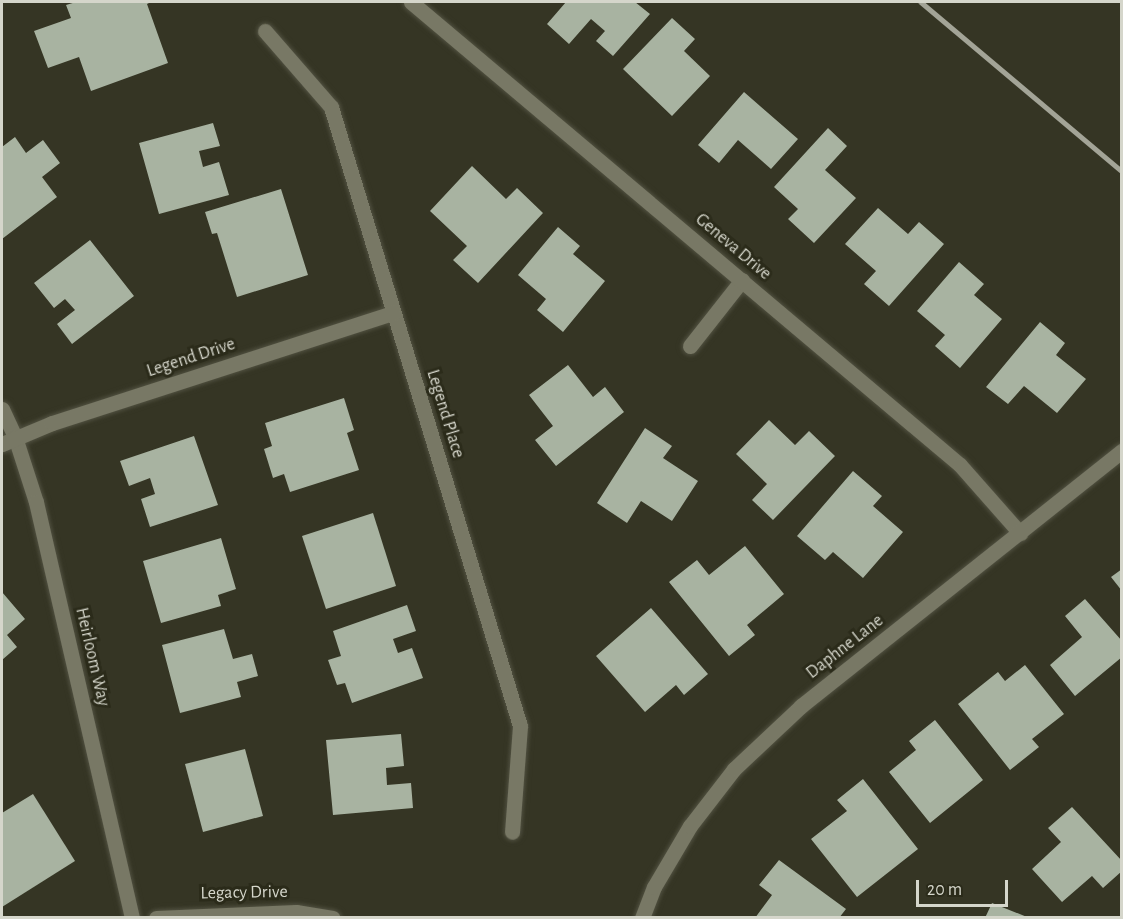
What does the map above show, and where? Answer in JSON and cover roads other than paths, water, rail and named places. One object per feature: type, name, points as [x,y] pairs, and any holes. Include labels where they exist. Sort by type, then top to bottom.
[{"type":"street","name":"Geneva Drive","points":[[411,2],[960,465],[1020,532]]},
{"type":"street","name":"Legend Place","points":[[266,30],[331,107],[520,726],[512,832]]},
{"type":"street","points":[[690,346],[742,280]]},
{"type":"street","name":"Legend Drive","points":[[8,440],[393,313]]},
{"type":"street","name":"Heirloom Way","points":[[2,410],[8,440],[36,502],[132,918]]},
{"type":"street","name":"Daphne Lane","points":[[642,918],[654,888],[690,826],[734,769],[801,706],[1122,451]]},
{"type":"street","name":"Legacy Drive","points":[[156,918],[296,912],[333,918]]},
{"type":"railway","points":[[921,2],[1122,171]]}]
